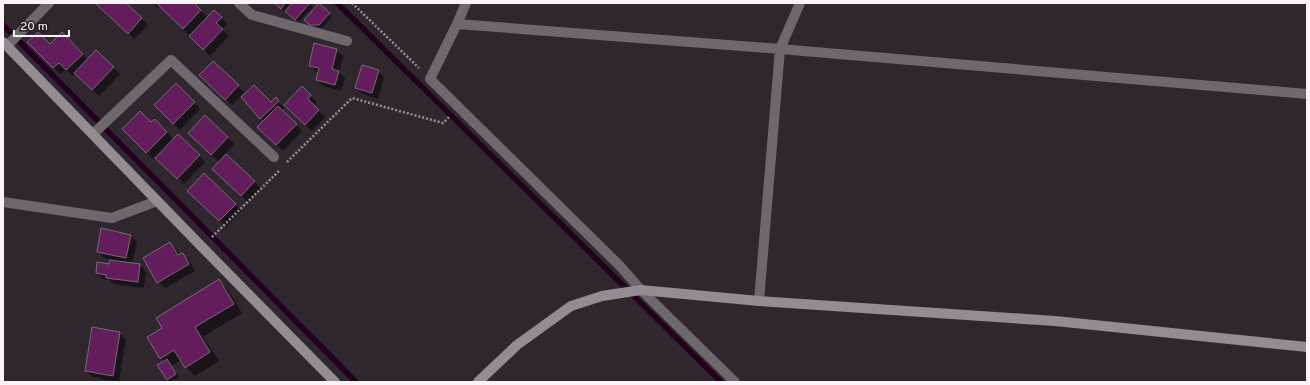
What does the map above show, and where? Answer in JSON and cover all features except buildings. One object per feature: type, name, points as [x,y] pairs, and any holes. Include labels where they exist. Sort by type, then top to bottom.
[{"type":"street","points":[[49,3],[5,44],[335,382]]},
{"type":"street","points":[[239,3],[252,15],[347,41]]},
{"type":"street","points":[[466,3],[430,79],[620,266],[641,290],[735,382]]},
{"type":"street","points":[[759,301],[780,49],[800,3]]},
{"type":"street","points":[[457,24],[780,49],[1307,94]]},
{"type":"street","points":[[93,134],[171,60],[274,158]]},
{"type":"street","points":[[3,202],[112,218],[157,201]]},
{"type":"street","points":[[478,382],[517,345],[571,306],[602,296],[641,290],[759,301],[1055,321],[1307,347]]},
{"type":"path","points":[[352,3],[430,79]]},
{"type":"path","points":[[202,247],[352,98],[443,123],[458,107]]},
{"type":"waterway","points":[[337,3],[721,382]]},
{"type":"waterway","points":[[3,25],[356,382]]}]
